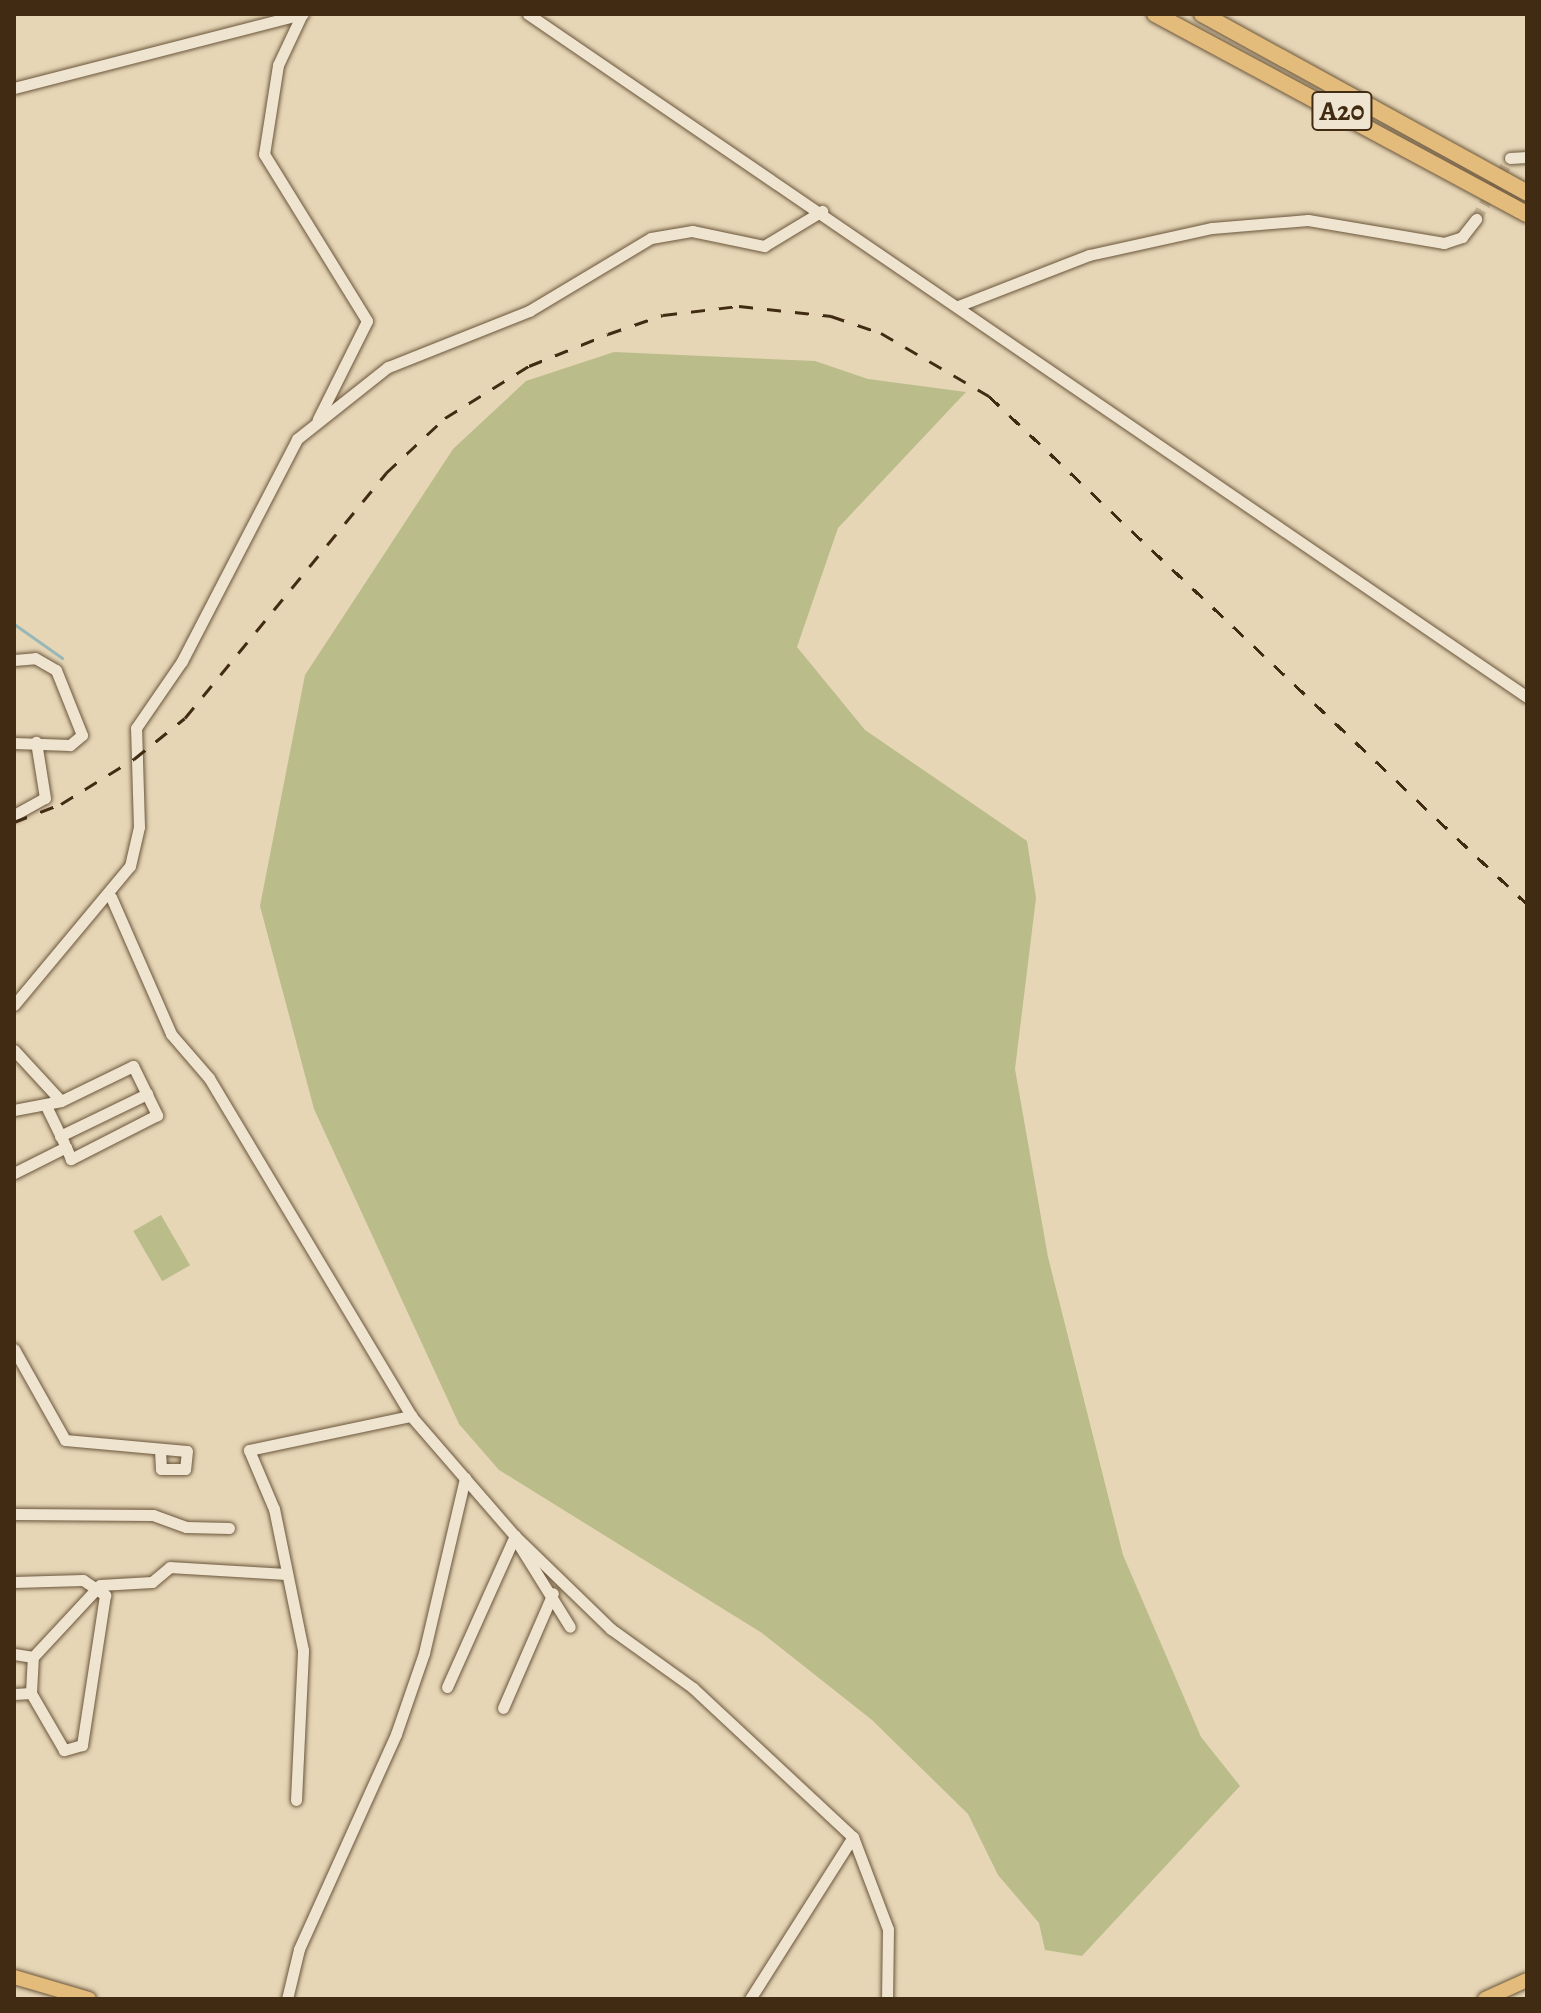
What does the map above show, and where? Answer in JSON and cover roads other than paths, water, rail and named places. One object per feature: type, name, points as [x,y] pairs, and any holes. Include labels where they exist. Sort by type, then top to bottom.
[{"type":"highway","name":"A20","points":[[1155,14],[1527,214]]},
{"type":"highway","name":"A20","points":[[1202,14],[1527,193]]},
{"type":"main road","points":[[14,1977],[89,1999]]},
{"type":"main road","points":[[1485,1999],[1527,1980]]},
{"type":"street","points":[[302,14],[278,65],[264,154],[367,321],[316,423]]},
{"type":"street","points":[[14,88],[302,14]]},
{"type":"street","points":[[528,14],[822,211],[1527,697]]},
{"type":"street","points":[[1510,158],[1527,157]]},
{"type":"street","points":[[16,1000],[111,897],[135,848],[134,748],[141,716],[195,640],[284,455],[316,423],[388,367],[529,311],[651,238],[692,231],[764,246],[822,211]]},
{"type":"street","points":[[958,306],[1097,252],[1212,228],[1308,220],[1444,243],[1462,237],[1476,219]]},
{"type":"street","points":[[14,660],[50,664],[81,729],[76,743],[14,743]]},
{"type":"street","points":[[14,815],[45,798],[36,742]]},
{"type":"street","points":[[111,897],[171,1034],[209,1078],[411,1416],[515,1536],[553,1593],[570,1627]]},
{"type":"street","points":[[14,1050],[61,1101]]},
{"type":"street","points":[[14,1110],[31,1102],[47,1108],[71,1159],[157,1115],[133,1066],[47,1108]]},
{"type":"street","points":[[14,1173],[147,1094]]},
{"type":"street","points":[[14,1349],[65,1440],[160,1449]]},
{"type":"street","points":[[296,1800],[303,1650],[274,1509],[249,1450],[411,1416]]},
{"type":"street","points":[[287,1999],[299,1949],[424,1653],[465,1478]]},
{"type":"street","points":[[14,1514],[153,1515],[186,1527],[229,1528]]},
{"type":"street","points":[[447,1687],[515,1536]]},
{"type":"street","points":[[515,1536],[853,1837],[888,1929],[887,1999]]},
{"type":"street","points":[[14,1582],[100,1585],[152,1582],[170,1567],[285,1574]]},
{"type":"street","points":[[100,1585],[106,1604],[82,1745],[64,1750],[31,1693],[33,1657],[100,1585]]},
{"type":"street","points":[[503,1708],[553,1593]]},
{"type":"street","points":[[14,1654],[33,1657]]},
{"type":"street","points":[[14,1694],[31,1693]]},
{"type":"street","points":[[750,1999],[853,1837]]},
{"type":"waterway","points":[[14,624],[62,658]]},
{"type":"tunnel","points":[[1476,219],[1510,158]]},
{"type":"railway","points":[[14,822],[61,804],[134,759],[185,718],[386,473],[445,418],[529,366],[608,334],[663,315],[739,306],[831,316],[881,333],[989,396],[1527,904]]}]
